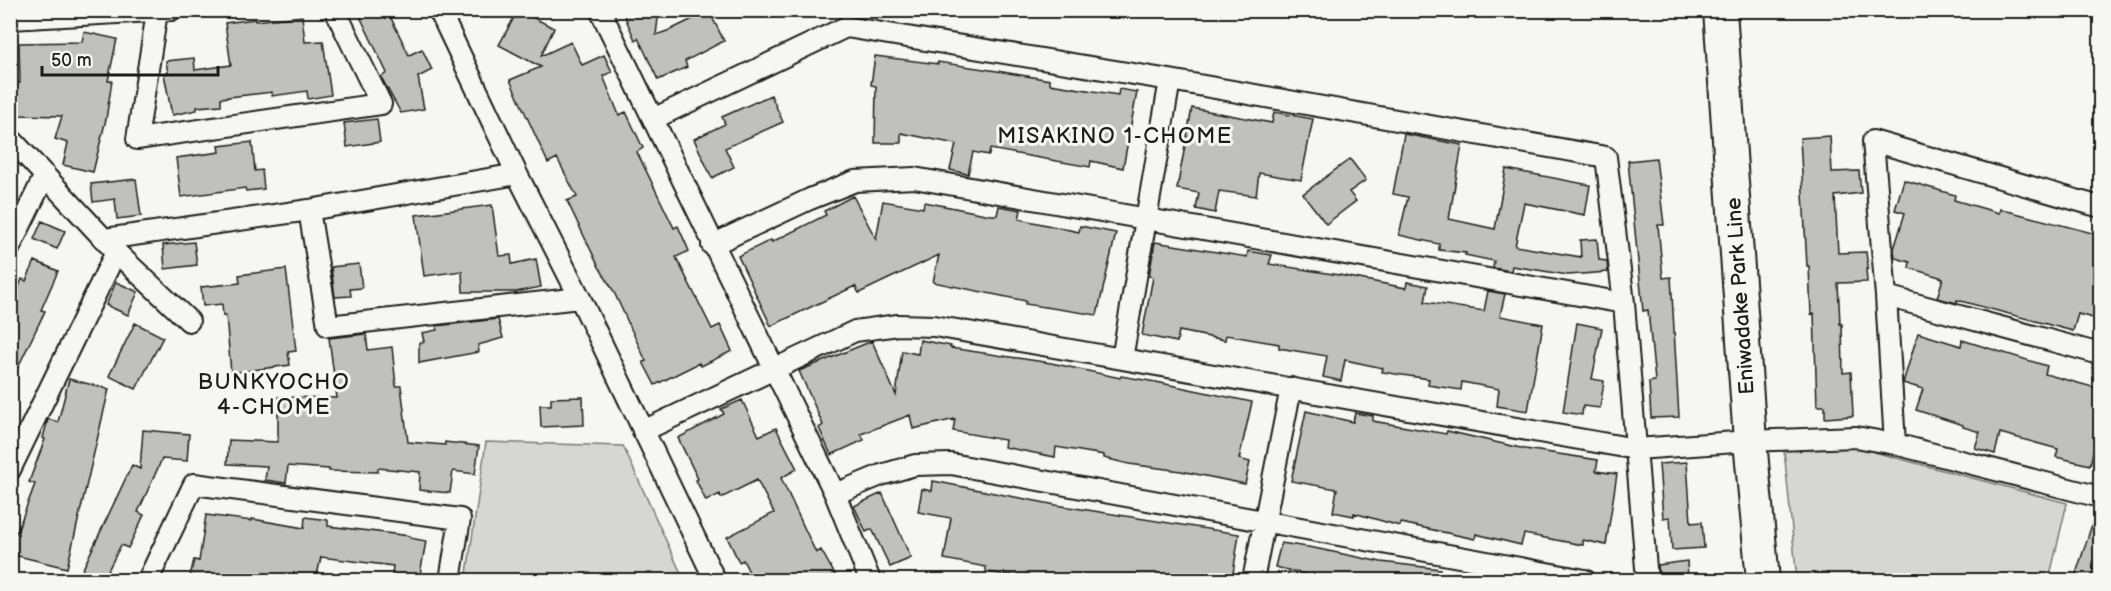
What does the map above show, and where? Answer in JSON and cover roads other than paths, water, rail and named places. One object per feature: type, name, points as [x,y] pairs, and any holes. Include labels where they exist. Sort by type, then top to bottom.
[{"type":"main road","name":"Eniwadake Park Line","points":[[1721,20],[1750,441],[1763,580]]},
{"type":"street","points":[[10,19],[164,11],[137,139],[381,104],[335,10]]},
{"type":"street","points":[[439,10],[715,580]]},
{"type":"street","points":[[600,10],[712,245],[835,494],[870,580]]},
{"type":"street","points":[[653,119],[846,27],[1170,80],[1606,157],[1624,303],[1647,580]]},
{"type":"street","points":[[1122,359],[1170,80]]},
{"type":"street","points":[[10,138],[110,245],[189,321]]},
{"type":"street","points":[[1894,444],[1886,296],[1873,141],[2100,207]]},
{"type":"street","points":[[110,245],[517,174]]},
{"type":"street","points":[[10,247],[45,175]]},
{"type":"street","points":[[712,245],[810,198],[855,181],[914,178],[1624,303]]},
{"type":"street","points":[[309,210],[328,326],[580,298]]},
{"type":"street","points":[[10,470],[110,245]]},
{"type":"street","points":[[1886,296],[2100,354]]},
{"type":"street","points":[[643,431],[855,331],[898,325],[934,326],[1635,449],[1856,437],[1894,444],[2100,497]]},
{"type":"street","points":[[1253,580],[1291,388]]},
{"type":"street","points":[[835,494],[915,465],[951,464],[1585,580]]},
{"type":"street","points":[[148,580],[194,484],[460,519],[450,580]]},
{"type":"district","name":"MISAKINO 1-CHOME","points":[[1115,135]]},
{"type":"district","name":"BUNKYOCHO 4-CHOME","points":[[274,394]]}]
